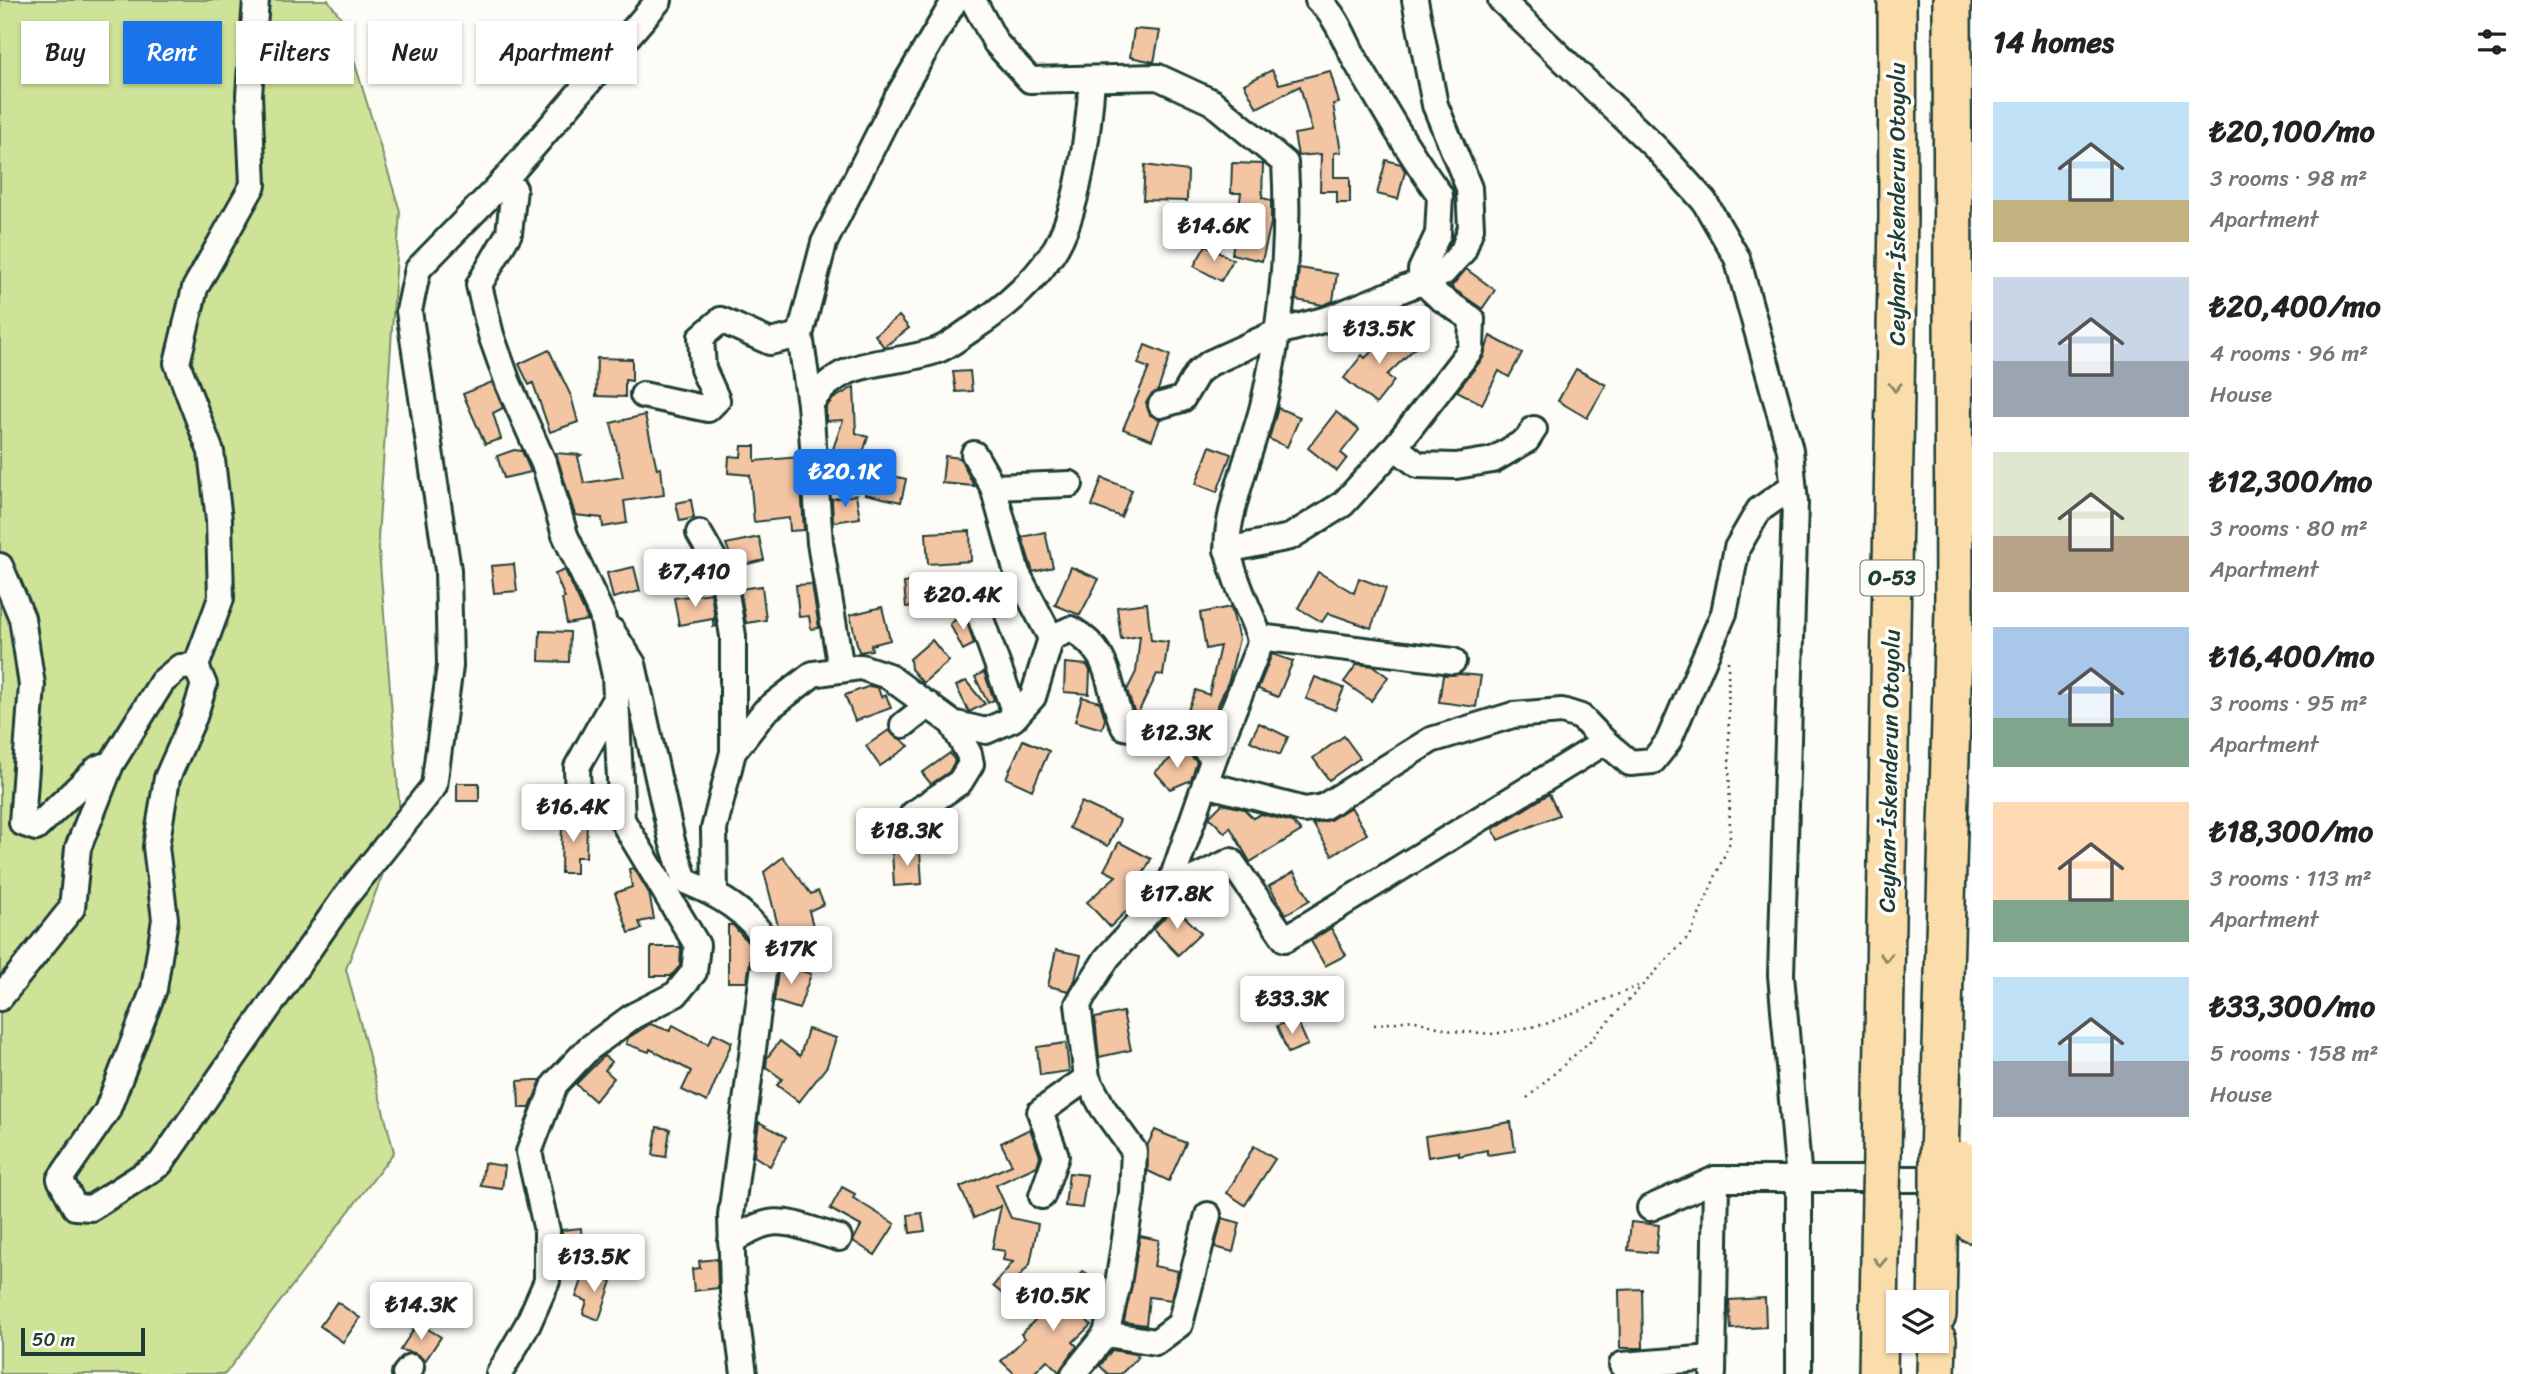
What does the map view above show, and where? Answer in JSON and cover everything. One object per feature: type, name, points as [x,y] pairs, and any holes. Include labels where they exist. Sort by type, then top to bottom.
[{"type":"highway","name":"Ceyhan-İskenderun Otoyolu","points":[[1878,1374],[1898,258],[1897,0]]},
{"type":"highway","name":"O-53","points":[[1941,1290],[1959,1185],[1953,667],[1952,0]]},
{"type":"highway","points":[[1936,1374],[1937,1353]]},
{"type":"street","points":[[256,0],[249,95],[253,185],[195,288],[177,363],[211,452],[219,520],[221,598],[196,666],[204,685],[194,717],[167,778],[156,847],[165,919],[155,989],[107,1111],[60,1179],[75,1207],[91,1208],[160,1164],[344,900],[434,786],[450,666],[448,570],[409,311],[418,269],[503,182],[659,0]]},
{"type":"street","points":[[841,669],[820,543],[810,404],[800,335],[824,243],[897,98],[955,0]]},
{"type":"street","points":[[973,0],[996,43],[1030,80],[1158,77],[1212,102],[1285,163],[1288,251],[1278,332],[1264,403],[1230,525],[1227,550],[1261,642],[1214,758],[1168,891]]},
{"type":"street","points":[[1227,550],[1290,537],[1343,504],[1395,447],[1471,349],[1472,319],[1439,297],[1422,281],[1421,270],[1438,234],[1440,195],[1408,152],[1346,42],[1333,13],[1318,0]]},
{"type":"street","points":[[1161,405],[1182,399],[1198,372],[1210,363],[1278,332],[1331,318],[1443,273],[1463,251],[1471,228],[1469,188],[1435,104],[1415,0]]},
{"type":"street","points":[[1501,0],[1658,150],[1704,201],[1737,258],[1790,450],[1793,486],[1788,783],[1781,975],[1798,1180],[1799,1374]]},
{"type":"street","points":[[810,404],[823,385],[836,376],[891,359],[939,350],[1017,296],[1052,254],[1064,229],[1089,135],[1092,79]]},
{"type":"street","points":[[503,182],[514,190],[509,233],[478,285],[491,335],[508,383],[545,466],[565,535],[603,615],[633,664],[672,841],[685,881],[715,894],[754,921],[767,943],[740,1139],[731,1242],[744,1374]]},
{"type":"street","points":[[643,395],[708,409],[717,400],[703,369],[701,337],[721,320],[770,342],[800,335]]},
{"type":"street","points":[[1395,447],[1418,465],[1456,466],[1493,460],[1527,440],[1534,429]]},
{"type":"street","points":[[952,723],[986,731],[1016,716],[1033,697],[1051,638],[1017,573],[993,487],[974,454]]},
{"type":"street","points":[[993,487],[1070,484]]},
{"type":"street","points":[[1205,784],[1305,810],[1324,807],[1432,740],[1513,715],[1562,711],[1581,717],[1605,742],[1630,762],[1653,761],[1668,742],[1724,613],[1737,548],[1759,510],[1793,486]]},
{"type":"street","points":[[699,533],[723,575],[733,636],[733,752],[715,829],[715,894]]},
{"type":"street","points":[[0,566],[22,618],[32,685],[22,823],[36,828],[98,768],[111,764]]},
{"type":"street","points":[[978,611],[1016,716]]},
{"type":"street","points":[[499,1374],[528,1324],[547,1281],[547,1231],[529,1152],[555,1084],[588,1049],[634,1017],[676,994],[694,972],[697,945],[622,820],[617,696],[603,615]]},
{"type":"street","points":[[1051,638],[1071,629],[1088,639],[1103,656],[1112,701],[1125,727],[1197,741],[1214,758]]},
{"type":"street","points":[[1259,636],[1453,661]]},
{"type":"street","points":[[0,998],[72,908],[78,848],[111,764],[162,682],[180,667],[196,666]]},
{"type":"street","points":[[733,752],[765,711],[813,674],[861,667],[888,676],[952,723],[969,754],[971,764],[960,782],[913,814],[914,839]]},
{"type":"street","points":[[578,802],[577,767],[617,696]]},
{"type":"street","points":[[903,725],[929,705]]},
{"type":"street","points":[[1074,1374],[1106,1334],[1124,1245],[1134,1151],[1103,1108],[1087,1078],[1078,1004],[1107,958],[1168,891],[1231,861],[1285,939],[1605,742]]},
{"type":"street","points":[[1042,1196],[1056,1156],[1040,1112],[1087,1078]]},
{"type":"street","points":[[1622,1365],[1713,1366],[1716,1179]]},
{"type":"street","points":[[1650,1208],[1716,1179],[1959,1185]]},
{"type":"street","points":[[1106,1334],[1156,1342],[1180,1324],[1208,1214]]},
{"type":"street","points":[[731,1242],[753,1226],[773,1220],[839,1238]]},
{"type":"path","points":[[1527,1098],[1588,1043],[1691,934],[1730,842],[1731,721],[1728,657]]},
{"type":"path","points":[[1374,1026],[1412,1020],[1452,1031],[1494,1034],[1546,1024],[1641,984]]},
{"type":"green space","points":[[0,0],[328,0],[342,21],[236,21],[236,84],[354,84],[354,61],[400,211],[378,538],[401,827],[346,969],[394,1152],[225,1374],[0,1374]]},
{"type":"building","points":[[1134,29],[1160,31],[1154,62],[1130,57]]},
{"type":"building","points":[[1272,70],[1279,84],[1330,71],[1339,103],[1333,104],[1341,152],[1334,153],[1334,177],[1350,177],[1350,203],[1337,203],[1337,191],[1320,191],[1321,154],[1298,156],[1294,134],[1312,131],[1300,86],[1257,108],[1244,84]]},
{"type":"building","points":[[1386,160],[1401,164],[1405,171],[1398,199],[1377,194]]},
{"type":"building","points":[[1232,163],[1263,164],[1262,198],[1271,200],[1271,223],[1262,261],[1232,254],[1241,193],[1231,193]]},
{"type":"building","points":[[1145,165],[1188,171],[1187,201],[1143,200]]},
{"type":"building","points":[[1206,245],[1233,260],[1221,281],[1194,266]]},
{"type":"building","points":[[1299,268],[1337,274],[1333,301],[1323,305],[1296,300]]},
{"type":"building","points":[[1466,269],[1495,290],[1482,309],[1451,287]]},
{"type":"building","points":[[899,316],[909,328],[884,347],[875,335]]},
{"type":"building","points":[[1396,328],[1415,348],[1387,375],[1394,381],[1376,404],[1344,378],[1362,355],[1365,358]]},
{"type":"building","points":[[1490,336],[1522,353],[1509,377],[1499,371],[1482,404],[1457,391],[1483,358]]},
{"type":"building","points":[[1145,345],[1170,355],[1158,390],[1146,402],[1150,415],[1160,419],[1152,440],[1123,429],[1149,368],[1138,364]]},
{"type":"building","points":[[549,350],[571,396],[578,422],[550,432],[533,383],[529,385],[519,364]]},
{"type":"building","points":[[597,358],[632,359],[632,381],[625,380],[625,397],[596,396]]},
{"type":"building","points":[[1576,369],[1606,385],[1587,418],[1558,401]]},
{"type":"building","points":[[970,371],[972,391],[956,392],[953,372]]},
{"type":"building","points":[[492,382],[503,408],[493,413],[501,439],[485,444],[463,394]]},
{"type":"building","points":[[854,387],[856,433],[868,437],[861,459],[833,449],[843,420],[826,421],[826,407],[833,399]]},
{"type":"building","points":[[1278,408],[1300,417],[1287,447],[1269,439]]},
{"type":"building","points":[[1336,412],[1359,430],[1341,453],[1347,458],[1337,471],[1308,448]]},
{"type":"building","points":[[645,415],[657,469],[661,468],[664,495],[624,501],[627,523],[603,527],[602,518],[575,515],[556,453],[581,455],[578,457],[584,483],[623,477],[611,423]]},
{"type":"building","points":[[742,446],[755,446],[755,461],[799,457],[804,530],[790,531],[789,518],[754,522],[750,475],[728,473],[729,456],[741,457]]},
{"type":"building","points":[[1210,446],[1231,454],[1217,492],[1196,484]]},
{"type":"building","points":[[514,450],[522,451],[531,472],[504,478],[497,456]]},
{"type":"building","points":[[945,456],[960,458],[974,486],[942,483]]},
{"type":"building","points":[[871,471],[906,479],[901,502],[865,494]]},
{"type":"building","points":[[1102,478],[1132,490],[1121,517],[1092,506]]},
{"type":"building","points":[[856,495],[860,518],[833,522],[832,499]]},
{"type":"building","points":[[691,500],[694,518],[680,521],[676,503]]},
{"type":"building","points":[[970,531],[971,561],[928,564],[926,533]]},
{"type":"building","points":[[1045,532],[1053,567],[1033,572],[1022,537]]},
{"type":"building","points":[[759,537],[764,560],[735,567],[726,544]]},
{"type":"building","points":[[514,564],[517,591],[494,593],[491,566]]},
{"type":"building","points":[[634,567],[640,591],[613,598],[607,573]]},
{"type":"building","points":[[1071,567],[1099,579],[1080,615],[1055,605]]},
{"type":"building","points":[[565,570],[588,620],[567,624],[562,599],[565,598],[555,574]]},
{"type":"building","points":[[1318,572],[1354,593],[1359,578],[1386,588],[1371,628],[1328,613],[1322,622],[1298,608]]},
{"type":"building","points":[[929,580],[931,605],[906,607],[904,583]]},
{"type":"building","points":[[812,584],[819,628],[811,629],[809,616],[799,617],[796,585]]},
{"type":"building","points":[[762,586],[766,620],[746,623],[740,589]]},
{"type":"building","points":[[711,593],[716,626],[713,627],[713,619],[679,625],[674,598]]},
{"type":"building","points":[[1147,603],[1151,640],[1168,642],[1163,675],[1157,674],[1138,713],[1134,711],[1127,690],[1136,672],[1140,636],[1121,639],[1117,607]]},
{"type":"building","points":[[882,607],[890,640],[871,645],[872,650],[859,652],[850,615]]},
{"type":"building","points":[[1231,607],[1239,639],[1229,680],[1207,730],[1183,722],[1196,690],[1209,695],[1220,646],[1206,649],[1200,613]]},
{"type":"building","points":[[964,613],[974,644],[963,650],[950,624]]},
{"type":"building","points":[[540,631],[570,632],[569,662],[539,661]]},
{"type":"building","points":[[932,640],[949,661],[923,683],[911,669],[910,659]]},
{"type":"building","points":[[1272,654],[1293,661],[1278,697],[1258,689]]},
{"type":"building","points":[[1065,663],[1087,665],[1090,671],[1089,694],[1064,692]]},
{"type":"building","points":[[1357,664],[1373,666],[1388,677],[1371,701],[1344,682]]},
{"type":"building","points":[[984,672],[994,700],[988,703],[975,677]]},
{"type":"building","points":[[1443,675],[1481,676],[1476,707],[1439,702]]},
{"type":"building","points":[[1315,677],[1344,688],[1335,710],[1306,699]]},
{"type":"building","points":[[966,681],[985,704],[969,712],[956,686]]},
{"type":"building","points":[[870,686],[878,688],[881,697],[886,695],[891,708],[855,721],[845,695]]},
{"type":"building","points":[[1082,697],[1100,702],[1105,719],[1102,729],[1075,721]]},
{"type":"building","points":[[1259,723],[1288,737],[1280,755],[1250,741]]},
{"type":"building","points":[[889,730],[909,746],[880,766],[866,746]]},
{"type":"building","points":[[1344,736],[1360,758],[1329,780],[1313,758]]},
{"type":"building","points":[[1023,740],[1049,751],[1032,790],[1006,778]]},
{"type":"building","points":[[1178,752],[1190,755],[1197,762],[1191,780],[1170,789],[1155,772]]},
{"type":"building","points":[[950,753],[955,761],[949,772],[931,784],[922,773]]},
{"type":"building","points":[[457,783],[479,783],[479,801],[457,801]]},
{"type":"building","points":[[1549,794],[1559,815],[1498,840],[1493,829]]},
{"type":"building","points":[[1081,802],[1120,820],[1108,846],[1069,828]]},
{"type":"building","points":[[1222,804],[1244,809],[1253,818],[1261,814],[1292,822],[1301,831],[1250,862],[1230,827],[1225,833],[1209,817]]},
{"type":"building","points":[[1351,807],[1367,834],[1332,855],[1313,824],[1330,820]]},
{"type":"building","points":[[562,819],[587,820],[586,857],[576,857],[576,873],[561,873]]},
{"type":"building","points":[[1119,842],[1151,859],[1130,899],[1134,904],[1110,927],[1087,902],[1116,876],[1104,870]]},
{"type":"building","points":[[892,851],[920,852],[922,884],[894,886]]},
{"type":"building","points":[[783,857],[811,894],[818,891],[824,904],[809,911],[817,941],[784,949],[764,872]]},
{"type":"building","points":[[634,868],[649,893],[654,919],[639,922],[642,929],[629,933],[615,893],[632,887],[629,869]]},
{"type":"building","points":[[1294,872],[1310,900],[1286,914],[1269,886]]},
{"type":"building","points":[[1175,907],[1201,933],[1178,955],[1153,929]]},
{"type":"building","points":[[728,925],[733,925],[752,947],[747,982],[728,982]]},
{"type":"building","points":[[1331,928],[1346,955],[1325,966],[1311,941]]},
{"type":"building","points":[[651,947],[681,947],[680,966],[671,976],[651,976]]},
{"type":"building","points":[[1056,950],[1081,955],[1075,980],[1069,991],[1048,986]]},
{"type":"building","points":[[779,964],[811,974],[799,1009],[774,1001]]},
{"type":"building","points":[[1123,1012],[1131,1050],[1099,1057],[1095,1018]]},
{"type":"building","points":[[1296,1018],[1308,1045],[1288,1053],[1277,1026]]},
{"type":"building","points":[[650,1024],[670,1031],[673,1025],[708,1044],[714,1033],[732,1042],[707,1102],[682,1090],[691,1071],[650,1049],[649,1052],[626,1044],[628,1038]]},
{"type":"building","points":[[808,1029],[836,1038],[827,1066],[799,1102],[777,1085],[782,1079],[766,1067],[767,1058],[780,1041],[800,1056]]},
{"type":"building","points":[[1066,1043],[1069,1071],[1040,1075],[1037,1047]]},
{"type":"building","points":[[604,1056],[612,1062],[605,1070],[614,1078],[595,1101],[576,1084]]},
{"type":"building","points":[[541,1080],[530,1108],[519,1108],[518,1081]]},
{"type":"building","points":[[759,1122],[786,1137],[770,1166],[754,1156]]},
{"type":"building","points":[[1511,1122],[1515,1151],[1487,1155],[1487,1150],[1459,1156],[1458,1152],[1428,1157],[1425,1136]]},
{"type":"building","points":[[657,1127],[670,1129],[666,1157],[653,1155]]},
{"type":"building","points":[[1030,1129],[1040,1156],[1037,1166],[996,1185],[1011,1218],[1038,1224],[1030,1264],[1004,1295],[993,1286],[1013,1262],[1003,1260],[1005,1251],[992,1249],[1001,1206],[974,1218],[960,1187],[1012,1165],[1001,1143]]},
{"type":"building","points":[[1155,1130],[1186,1143],[1169,1181],[1148,1171],[1147,1146]]},
{"type":"building","points":[[1254,1146],[1275,1159],[1245,1205],[1227,1193]]},
{"type":"building","points":[[484,1163],[505,1166],[502,1189],[481,1186]]},
{"type":"building","points":[[1069,1173],[1087,1175],[1082,1208],[1065,1206]]},
{"type":"building","points":[[842,1187],[855,1194],[853,1198],[895,1224],[875,1255],[853,1241],[861,1226],[830,1209]]},
{"type":"building","points":[[922,1213],[925,1231],[910,1233],[908,1215]]},
{"type":"building","points":[[1222,1218],[1240,1223],[1233,1252],[1215,1247]]},
{"type":"building","points":[[1631,1222],[1659,1225],[1656,1253],[1628,1250]]},
{"type":"building","points":[[581,1228],[583,1260],[562,1262],[562,1230]]},
{"type":"building","points":[[1140,1236],[1159,1240],[1154,1266],[1178,1271],[1171,1300],[1149,1297],[1146,1325],[1124,1322]]},
{"type":"building","points":[[717,1259],[718,1288],[694,1291],[692,1269],[700,1268],[699,1261]]},
{"type":"building","points":[[1083,1271],[1099,1281],[1079,1312],[1091,1325],[1073,1342],[1077,1346],[1059,1372],[1047,1360],[1033,1374],[1015,1374],[1001,1361],[1025,1338],[1021,1334],[1044,1311],[1049,1316],[1061,1305]]},
{"type":"building","points":[[585,1272],[612,1281],[599,1320],[583,1314],[587,1301],[576,1297]]},
{"type":"building","points":[[1642,1289],[1643,1348],[1620,1348],[1619,1290]]},
{"type":"building","points":[[1765,1298],[1766,1327],[1731,1329],[1729,1300]]},
{"type":"building","points":[[337,1302],[360,1318],[343,1342],[320,1326]]},
{"type":"building","points":[[418,1323],[441,1337],[425,1361],[414,1353],[400,1350]]},
{"type":"building","points":[[1112,1350],[1135,1354],[1138,1357],[1121,1374],[1108,1374],[1100,1366]]}]
